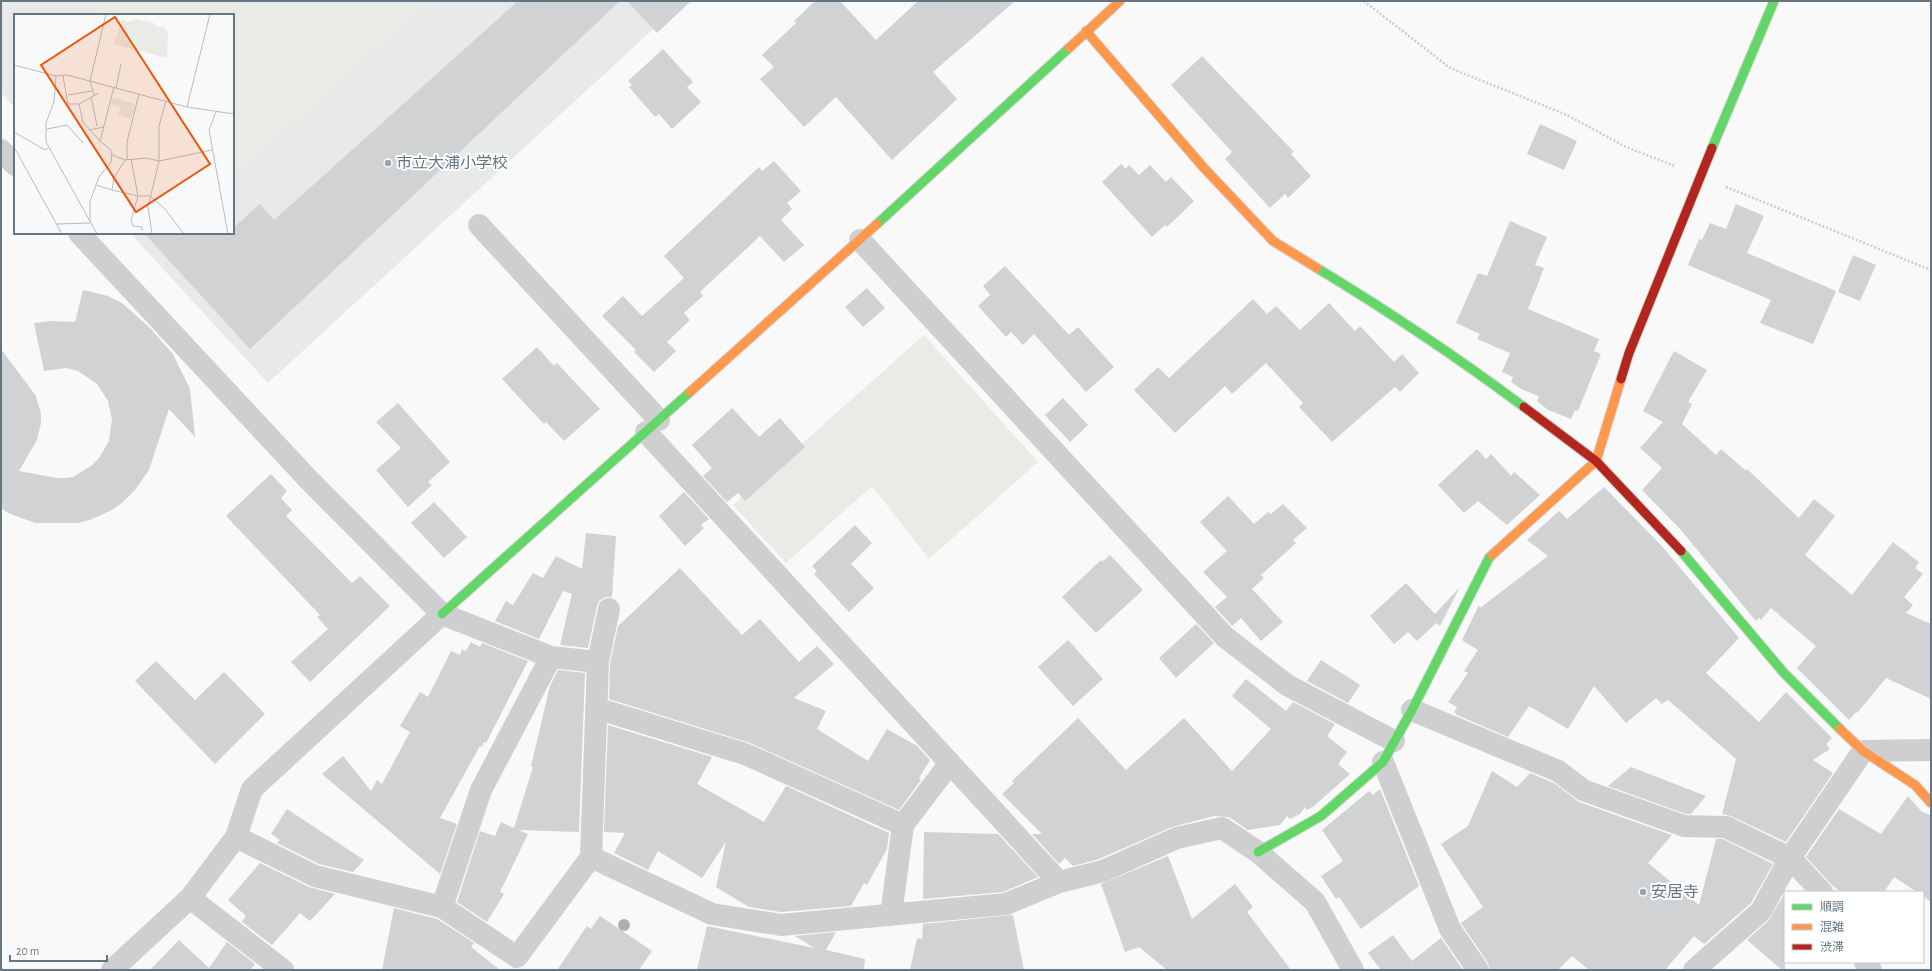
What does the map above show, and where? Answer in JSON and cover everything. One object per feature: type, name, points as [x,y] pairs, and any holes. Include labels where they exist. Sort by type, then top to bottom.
[{"type":"street","points":[[112,970],[190,898],[236,837],[252,789],[442,614],[860,240],[1120,1]]},
{"type":"street","points":[[1258,852],[1320,816],[1382,762],[1412,710],[1489,558],[1596,461],[1628,353],[1700,176],[1774,1]]},
{"type":"street","points":[[1086,31],[1204,168],[1273,241],[1366,298],[1484,377],[1596,461],[1670,537],[1784,672],[1863,751],[1915,785],[1931,803]]},
{"type":"street","points":[[1,150],[14,164]]},
{"type":"street","points":[[479,224],[653,426],[950,763],[1060,882]]},
{"type":"street","points":[[80,234],[308,479],[442,614],[551,657],[598,662]]},
{"type":"street","points":[[860,240],[1225,637],[1287,685],[1394,741]]},
{"type":"street","points":[[236,837],[315,876],[442,907],[516,957],[591,857],[598,662],[609,609]]},
{"type":"street","points":[[442,907],[481,790],[551,657]]},
{"type":"street","points":[[596,708],[744,754],[903,825]]},
{"type":"street","points":[[1412,710],[1558,771],[1583,790],[1684,826],[1726,827],[1790,858],[1821,891]]},
{"type":"street","points":[[1863,751],[1931,750]]},
{"type":"street","points":[[1694,970],[1761,911],[1790,858],[1863,751]]},
{"type":"street","points":[[1382,762],[1450,929],[1478,970]]},
{"type":"street","points":[[891,915],[903,825],[950,763]]},
{"type":"street","points":[[591,857],[712,914],[781,925],[1006,904],[1060,882],[1103,871],[1177,838],[1222,828],[1258,852],[1315,902],[1353,970]]},
{"type":"street","points":[[190,898],[283,970]]},
{"type":"path","points":[[1364,1],[1450,68],[1567,115],[1626,147],[1931,270]]},
{"type":"shaded area","points":[[1,1],[684,1],[268,383],[131,234],[234,234],[234,14],[14,14],[14,107],[1,93]]},
{"type":"shaded area","points":[[90,1],[428,1],[240,171],[234,164],[234,14],[101,14]]},
{"type":"shaded area","points":[[924,335],[1038,462],[929,559],[872,486],[786,563],[733,505]]},
{"type":"building","points":[[518,1],[620,1],[250,349],[145,234],[234,234],[234,227],[260,204],[274,220]]},
{"type":"building","points":[[627,1],[691,1],[657,33]]},
{"type":"building","points":[[815,1],[840,1],[876,40],[918,1],[1015,1],[933,72],[957,99],[892,160],[836,97],[804,127],[760,79],[774,67],[762,55],[796,23],[794,21]]},
{"type":"building","points":[[663,49],[693,82],[687,87],[701,102],[672,129],[659,114],[655,117],[629,87],[632,85],[628,81]]},
{"type":"building","points":[[1202,56],[1294,152],[1291,154],[1311,176],[1288,198],[1285,194],[1270,208],[1225,159],[1232,152],[1171,85]]},
{"type":"building","points":[[1540,124],[1577,141],[1564,170],[1527,154]]},
{"type":"building","points":[[774,161],[801,191],[787,203],[792,209],[781,220],[804,245],[784,262],[760,236],[700,292],[703,296],[684,313],[690,320],[667,342],[676,351],[654,372],[634,352],[636,350],[602,316],[623,296],[642,316],[684,278],[664,256],[759,167],[762,171]]},
{"type":"building","points":[[1121,164],[1126,169],[1129,165],[1139,175],[1150,165],[1166,182],[1171,177],[1194,201],[1167,227],[1165,225],[1152,237],[1102,182]]},
{"type":"building","points":[[1736,204],[1764,216],[1747,253],[1836,291],[1813,344],[1760,323],[1771,300],[1688,265],[1699,239],[1702,240],[1710,223],[1726,229]]},
{"type":"building","points":[[1510,221],[1547,237],[1535,265],[1544,268],[1528,309],[1599,339],[1594,351],[1601,354],[1578,411],[1575,410],[1571,419],[1548,410],[1537,401],[1539,396],[1521,389],[1511,382],[1513,377],[1502,372],[1510,353],[1477,339],[1480,334],[1456,323],[1478,273],[1487,276]]},
{"type":"building","points":[[1853,255],[1876,265],[1860,301],[1838,292]]},
{"type":"building","points":[[1005,266],[1069,335],[1078,327],[1114,367],[1086,392],[1034,334],[1023,345],[1011,332],[1006,337],[978,306],[990,295],[983,286]]},
{"type":"building","points":[[867,288],[885,308],[863,327],[845,307]]},
{"type":"building","points":[[83,290],[108,296],[122,303],[149,327],[173,354],[190,389],[195,437],[169,409],[149,470],[135,490],[123,502],[112,510],[90,520],[77,523],[35,523],[8,513],[1,508],[1,349],[36,396],[41,414],[41,423],[37,440],[19,471],[57,478],[65,478],[73,477],[91,466],[99,458],[109,441],[112,419],[108,401],[97,384],[78,371],[66,368],[44,371],[34,323],[52,321],[75,322]]},
{"type":"building","points":[[1253,299],[1267,314],[1276,306],[1300,330],[1329,303],[1355,331],[1360,326],[1394,362],[1402,354],[1419,373],[1400,392],[1395,387],[1332,442],[1299,407],[1303,403],[1266,363],[1232,394],[1225,386],[1175,433],[1134,390],[1158,367],[1169,378]]},
{"type":"building","points":[[537,347],[554,366],[557,363],[600,409],[564,441],[546,422],[544,424],[502,379]]},
{"type":"building","points":[[1674,351],[1707,370],[1688,402],[1692,404],[1682,424],[1716,455],[1721,449],[1746,471],[1747,469],[1799,518],[1814,499],[1835,516],[1805,555],[1852,595],[1893,542],[1919,562],[1915,568],[1923,574],[1904,597],[1913,605],[1906,613],[1931,624],[1931,699],[1886,678],[1857,713],[1856,712],[1849,720],[1797,668],[1816,646],[1771,608],[1761,620],[1759,618],[1756,621],[1680,529],[1642,490],[1662,468],[1640,448],[1663,422],[1643,411]]},
{"type":"building","points":[[1063,398],[1088,425],[1070,442],[1045,415]]},
{"type":"building","points":[[398,403],[450,462],[428,482],[432,485],[408,507],[376,470],[401,448],[376,422]]},
{"type":"building","points":[[732,408],[759,437],[780,418],[805,447],[745,501],[738,493],[727,502],[703,476],[712,468],[692,445]]},
{"type":"building","points":[[1477,449],[1486,459],[1491,454],[1511,476],[1514,472],[1540,495],[1507,525],[1478,501],[1464,513],[1438,485]]},
{"type":"building","points":[[271,474],[287,491],[281,498],[292,510],[286,516],[352,583],[360,576],[390,606],[310,682],[291,662],[328,629],[317,617],[320,615],[226,516]]},
{"type":"building","points":[[1604,487],[1661,545],[1739,638],[1706,673],[1759,722],[1786,692],[1832,738],[1826,744],[1830,749],[1813,760],[1833,773],[1786,842],[1731,816],[1722,814],[1736,759],[1668,700],[1662,704],[1656,698],[1626,723],[1594,686],[1568,729],[1529,706],[1508,737],[1457,715],[1454,712],[1457,707],[1448,702],[1468,673],[1464,671],[1478,650],[1462,640],[1479,605],[1480,608],[1548,556],[1527,540],[1559,511],[1567,519]]},
{"type":"building","points":[[684,492],[709,519],[701,525],[704,528],[685,546],[659,516]]},
{"type":"building","points":[[1228,496],[1254,524],[1268,512],[1271,514],[1283,504],[1307,528],[1293,540],[1296,543],[1261,575],[1264,578],[1252,589],[1283,622],[1261,641],[1241,618],[1232,626],[1215,607],[1227,597],[1203,572],[1227,551],[1200,522]]},
{"type":"building","points":[[434,502],[467,537],[444,558],[411,523]]},
{"type":"building","points":[[855,525],[872,543],[851,564],[874,588],[849,612],[814,574],[817,571],[812,566]]},
{"type":"building","points":[[586,533],[616,536],[612,597],[605,597],[599,601],[588,648],[560,645],[572,594],[563,591],[539,639],[495,621],[506,601],[513,605],[533,573],[543,578],[556,556],[582,569]]},
{"type":"building","points":[[1110,555],[1143,590],[1096,633],[1062,597],[1101,560],[1102,562]]},
{"type":"building","points":[[680,568],[742,635],[760,619],[799,662],[817,646],[834,664],[794,698],[826,711],[817,729],[868,761],[887,729],[917,746],[930,760],[919,778],[921,780],[899,810],[750,743],[609,699],[610,664],[618,626]]},
{"type":"building","points":[[1406,583],[1435,614],[1460,587],[1440,626],[1436,623],[1417,641],[1408,632],[1394,644],[1370,616]]},
{"type":"building","points":[[1196,624],[1214,643],[1176,678],[1159,658]]},
{"type":"building","points":[[1068,640],[1103,679],[1073,706],[1038,667]]},
{"type":"building","points":[[471,642],[480,647],[482,643],[528,661],[486,743],[484,742],[482,747],[480,746],[440,818],[457,824],[440,874],[322,774],[343,756],[371,791],[377,780],[382,784],[410,732],[400,726],[420,692],[428,697],[451,651],[460,655],[462,649],[466,651]]},
{"type":"building","points":[[1321,660],[1360,685],[1348,703],[1307,681]]},
{"type":"building","points":[[156,661],[195,700],[224,672],[265,714],[215,764],[135,681]]},
{"type":"building","points":[[558,670],[585,673],[579,832],[518,830],[528,834],[500,892],[504,894],[487,922],[457,902],[480,831],[495,836],[501,822],[514,828],[533,767],[531,766],[550,686]]},
{"type":"building","points":[[1246,679],[1286,711],[1293,702],[1335,724],[1327,736],[1347,752],[1338,764],[1350,774],[1314,806],[1307,810],[1305,807],[1300,814],[1290,819],[1287,816],[1280,825],[1248,830],[1229,817],[1214,816],[1172,827],[1099,859],[1073,866],[1065,858],[1059,864],[1032,834],[1042,834],[1002,794],[1014,783],[1012,781],[1078,718],[1126,770],[1184,718],[1232,771],[1271,729],[1232,696]]},
{"type":"building","points":[[608,725],[712,757],[697,784],[764,822],[786,786],[889,833],[887,849],[867,885],[864,883],[851,906],[781,912],[749,907],[716,887],[726,842],[702,878],[658,851],[648,870],[614,853],[625,833],[604,832]]},
{"type":"building","points":[[1631,767],[1706,796],[1691,814],[1686,814],[1608,786]]},
{"type":"building","points":[[1492,771],[1517,787],[1530,773],[1554,783],[1579,802],[1672,835],[1648,863],[1699,905],[1716,839],[1723,839],[1773,864],[1751,903],[1704,944],[1694,936],[1665,970],[1589,970],[1572,956],[1558,970],[1490,970],[1488,963],[1461,923],[1483,907],[1441,844],[1468,826]]},
{"type":"building","points":[[1380,789],[1419,886],[1361,929],[1339,897],[1336,899],[1321,876],[1343,861],[1322,830],[1369,791],[1373,795]]},
{"type":"building","points":[[1908,796],[1922,812],[1931,815],[1931,902],[1924,897],[1924,891],[1915,891],[1894,877],[1885,891],[1840,891],[1832,885],[1806,857],[1839,809],[1881,834]]},
{"type":"building","points":[[287,809],[364,860],[353,872],[319,864],[277,843],[280,840],[271,834]]},
{"type":"building","points":[[924,832],[998,834],[1038,877],[1003,892],[923,899]]},
{"type":"building","points":[[1168,856],[1192,919],[1235,884],[1253,907],[1247,912],[1291,970],[1167,970],[1139,947],[1125,952],[1101,884]]},
{"type":"building","points":[[260,863],[309,887],[335,894],[310,921],[300,913],[272,945],[242,922],[246,916],[228,900]]},
{"type":"building","points":[[1784,895],[1785,970],[1782,970],[1747,940],[1769,920]]},
{"type":"building","points":[[394,908],[437,919],[474,943],[471,947],[500,970],[382,970]]},
{"type":"building","points":[[1013,915],[1024,970],[910,970],[917,938],[922,939],[923,924]]},
{"type":"building","points":[[600,916],[652,951],[639,970],[557,970],[587,926],[591,929]]},
{"type":"building","points":[[707,926],[814,948],[795,936],[836,932],[826,950],[865,959],[864,970],[697,970]]},
{"type":"building","points":[[1393,935],[1412,961],[1441,938],[1463,970],[1381,970],[1368,953]]},
{"type":"building","points":[[179,940],[209,968],[227,942],[255,964],[250,970],[150,970]]},
{"type":"traffic: fast","points":[[1712,148],[1774,1]]},
{"type":"traffic: fast","points":[[877,224],[1069,48]]},
{"type":"traffic: fast","points":[[1317,268],[1422,335],[1524,407]]},
{"type":"traffic: fast","points":[[442,614],[690,392]]},
{"type":"traffic: fast","points":[[1681,551],[1784,673],[1840,729]]},
{"type":"traffic: fast","points":[[1258,852],[1321,816],[1383,762],[1412,710],[1489,558],[1492,555]]},
{"type":"traffic: slow","points":[[1069,48],[1120,1]]},
{"type":"traffic: slow","points":[[1086,31],[1204,168],[1273,241],[1317,268]]},
{"type":"traffic: slow","points":[[690,392],[877,224]]},
{"type":"traffic: slow","points":[[1492,555],[1596,461],[1621,379]]},
{"type":"traffic: slow","points":[[1840,729],[1863,751],[1915,785],[1931,803]]},
{"type":"traffic: jam","points":[[1621,379],[1629,353],[1712,148]]},
{"type":"traffic: jam","points":[[1524,407],[1596,461],[1681,551]]},
{"type":"place","name":"市立大浦小学校","points":[[388,163]]},
{"type":"place","name":"安居寺","points":[[1643,892]]}]
